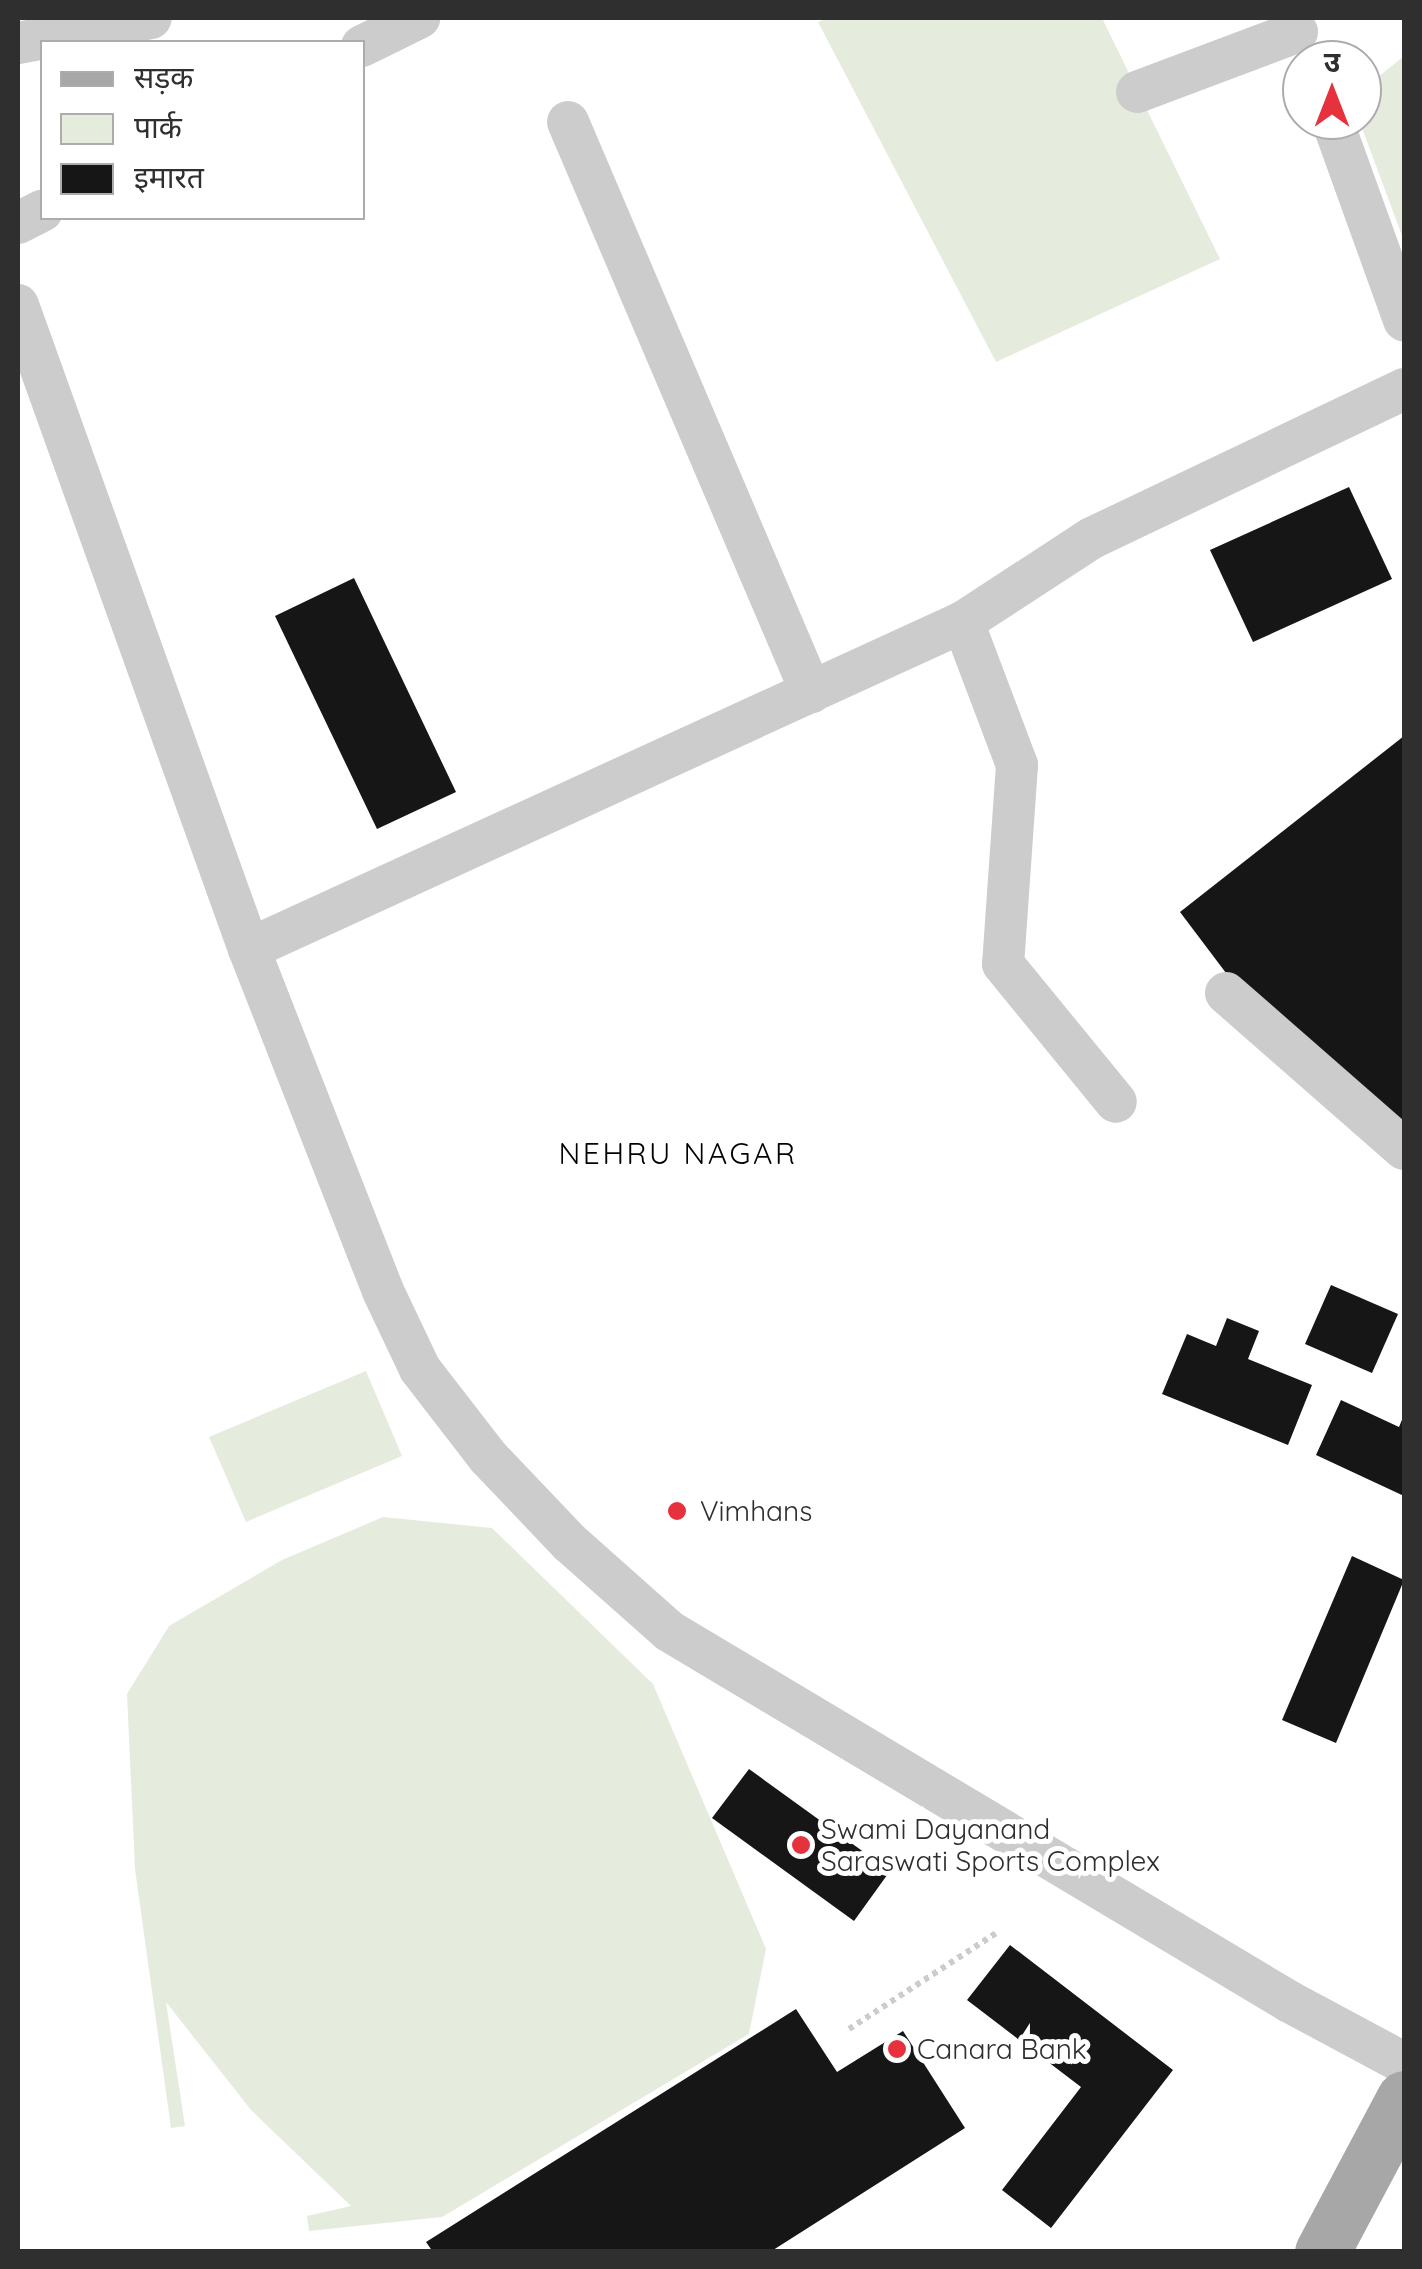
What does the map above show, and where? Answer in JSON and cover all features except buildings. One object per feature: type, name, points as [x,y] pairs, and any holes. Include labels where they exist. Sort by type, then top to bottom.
[{"type":"main road","points":[[1322,2252],[1404,2098]]},
{"type":"street","points":[[18,43],[151,18]]},
{"type":"street","points":[[365,44],[418,18]]},
{"type":"street","points":[[1137,92],[1299,37]]},
{"type":"street","points":[[568,122],[811,692]]},
{"type":"street","points":[[1339,140],[1404,320]]},
{"type":"street","points":[[18,224],[40,211]]},
{"type":"street","points":[[18,305],[250,949],[382,1291],[420,1369],[488,1458],[570,1544],[669,1630],[1290,2002],[1404,2062]]},
{"type":"street","points":[[250,949],[963,622],[1092,538],[1404,390]]},
{"type":"street","points":[[963,622],[1017,764],[1003,964],[1116,1102]]},
{"type":"street","points":[[1226,994],[1404,1150]]},
{"type":"path","points":[[849,2029],[996,1933]]},
{"type":"green space","points":[[828,18],[1102,18],[1220,259],[996,362],[818,22]]},
{"type":"green space","points":[[1404,56],[1404,241],[1366,140],[1382,140],[1382,74]]},
{"type":"green space","points":[[366,1371],[402,1456],[246,1522],[209,1437]]},
{"type":"green space","points":[[383,1517],[492,1528],[653,1684],[766,1949],[749,2034],[442,2217],[309,2231],[307,2216],[351,2206],[251,2110],[166,2002],[185,2126],[171,2128],[135,1869],[127,1694],[169,1626],[282,1560]]},
{"type":"place","name":"Vimhans","points":[[677,1511]]},
{"type":"place","name":"Swami Dayanand Saraswati Sports Complex","points":[[801,1845]]},
{"type":"place","name":"Canara Bank","points":[[897,2049]]},
{"type":"district","name":"NEHRU NAGAR","points":[[678,1153]]}]
